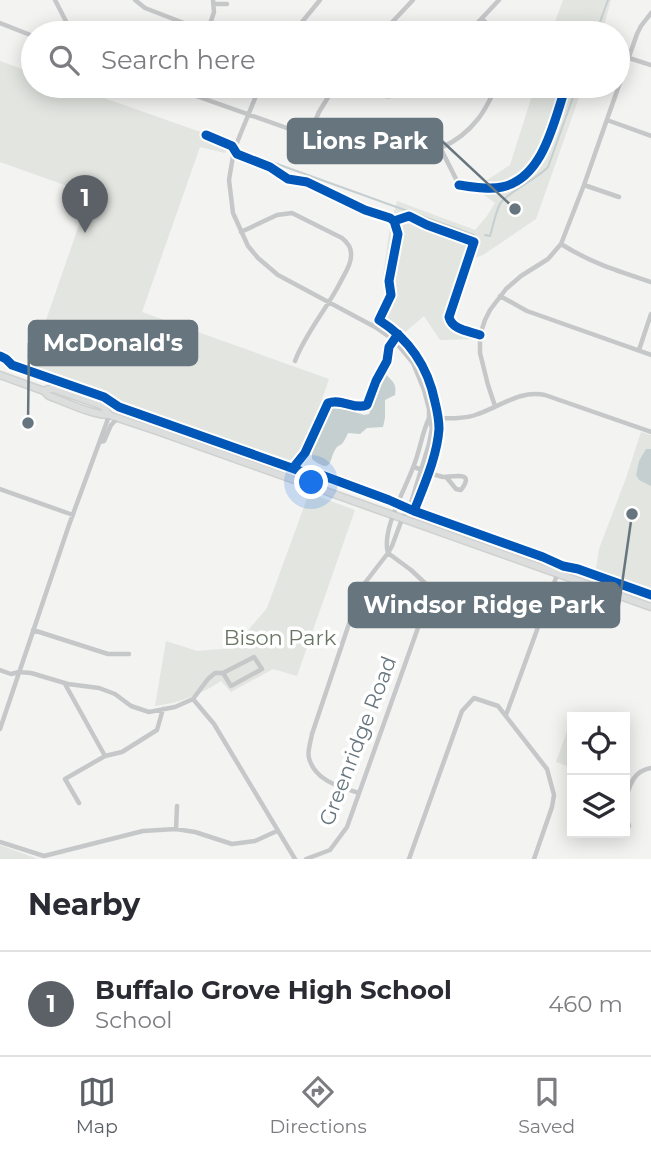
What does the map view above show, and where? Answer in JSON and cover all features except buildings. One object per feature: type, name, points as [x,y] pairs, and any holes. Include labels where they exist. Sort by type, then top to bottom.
[{"type":"main road","points":[[0,375],[44,391],[49,396],[651,607]]},
{"type":"street","points":[[55,0],[65,21]]},
{"type":"street","points":[[135,0],[145,8],[177,21]]},
{"type":"street","points":[[303,21],[320,0]]},
{"type":"street","points":[[393,21],[413,0]]},
{"type":"street","points":[[482,19],[499,0]]},
{"type":"street","points":[[211,21],[213,2],[227,4]]},
{"type":"street","points":[[630,55],[641,26],[651,13]]},
{"type":"street","points":[[0,23],[21,31]]},
{"type":"street","points":[[630,58],[651,65]]},
{"type":"street","points":[[203,98],[363,155],[386,158],[442,149],[476,122],[491,98]]},
{"type":"street","points":[[255,98],[234,149],[229,180],[233,213],[248,246],[278,275],[394,340],[413,363],[422,382],[432,428],[422,470],[392,546],[361,588],[312,734],[308,756],[318,774],[332,785],[359,793]]},
{"type":"street","points":[[309,135],[328,98]]},
{"type":"street","points":[[495,406],[480,353],[479,343],[485,320],[500,296],[513,282],[548,259],[561,244],[615,98]]},
{"type":"street","points":[[607,120],[651,136]]},
{"type":"street","points":[[442,149],[459,185]]},
{"type":"street","points":[[584,186],[619,197]]},
{"type":"street","points":[[241,232],[277,215],[292,213],[345,240],[351,251],[351,260],[330,303],[309,333],[295,361]]},
{"type":"street","points":[[561,244],[594,263],[651,282]]},
{"type":"street","points":[[500,296],[527,311],[651,355]]},
{"type":"street","points":[[639,350],[651,314]]},
{"type":"street","points":[[429,418],[472,416],[522,395],[536,393],[651,432]]},
{"type":"street","points":[[0,729],[109,415]]},
{"type":"street","points":[[100,442],[104,441],[111,425],[118,418]]},
{"type":"street","points":[[388,553],[385,545],[388,529],[414,467],[429,418]]},
{"type":"street","points":[[414,467],[447,478]]},
{"type":"street","points":[[0,489],[73,515]]},
{"type":"street","name":"Greenridge Road","points":[[306,859],[330,850],[347,827],[424,611],[426,584],[388,553]]},
{"type":"street","points":[[506,716],[557,575]]},
{"type":"street","points":[[33,630],[108,654],[129,654]]},
{"type":"street","points":[[0,670],[11,674],[31,673],[65,684],[99,688],[115,694],[131,706],[149,712],[175,707],[193,699],[215,673],[223,673],[254,657],[262,669],[231,686],[223,673]]},
{"type":"street","points":[[65,684],[105,756]]},
{"type":"street","points":[[409,859],[462,710],[474,698],[498,706],[546,768],[554,795],[534,859]]},
{"type":"street","points":[[193,699],[214,724],[295,859]]},
{"type":"street","points":[[79,803],[65,779],[105,756],[122,752],[157,730],[163,709]]},
{"type":"street","points":[[630,787],[634,776],[651,768]]},
{"type":"street","points":[[176,829],[177,806]]},
{"type":"street","points":[[0,842],[44,858],[143,831],[176,829],[232,844],[255,841],[277,831]]},
{"type":"green space","points":[[563,0],[611,0],[605,21],[555,21]]},
{"type":"green space","points":[[0,61],[21,69],[21,98],[104,98],[229,142],[225,153],[200,147],[142,312],[329,379],[297,472],[29,376],[28,372],[88,199],[87,193],[0,162]]},
{"type":"green space","points":[[531,98],[579,98],[536,219],[483,255],[471,259],[452,316],[456,323],[478,332],[475,339],[440,340],[424,316],[397,339],[372,322],[385,298],[383,276],[390,226],[397,201],[475,230],[495,203],[475,188],[510,165]]},
{"type":"green space","points":[[641,432],[651,435],[651,595],[595,575],[599,549]]},
{"type":"green space","name":"Bison Park","points":[[309,493],[355,510],[297,676],[273,669],[231,692],[221,681],[190,697],[155,706],[166,641],[197,651],[233,648],[267,608]]},
{"type":"green space","points":[[567,731],[567,766],[556,762]]},
{"type":"green space","points":[[0,845],[38,859],[0,859]]},
{"type":"shaded area","points":[[385,373],[393,382],[395,395],[385,400],[383,427],[367,428],[360,434],[348,433],[334,451],[327,466],[312,459],[312,452],[331,408],[340,407],[364,415],[369,414]]},
{"type":"shaded area","points":[[646,449],[651,449],[651,486],[639,480],[636,475],[639,461]]},
{"type":"waterway","points":[[600,21],[608,0]]},
{"type":"waterway","points":[[485,235],[490,236],[503,200],[548,167],[573,98]]},
{"type":"waterway","points":[[212,143],[224,147]]},
{"type":"waterway","points":[[244,152],[474,235]]},
{"type":"cycle path","points":[[459,185],[502,187],[528,172],[538,160],[552,131],[562,98]]},
{"type":"cycle path","points":[[206,135],[232,146],[237,154],[270,167],[288,179],[307,182],[394,221],[398,234],[389,281],[391,295],[379,320],[399,336],[416,355],[432,389],[439,426],[433,460],[414,511]]},
{"type":"cycle path","points":[[394,221],[409,216],[474,242],[449,317],[457,327],[480,335]]},
{"type":"cycle path","points":[[293,468],[305,453],[328,403],[367,405],[387,361],[389,347],[398,334]]},
{"type":"cycle path","points":[[0,356],[12,365],[104,397],[119,407],[303,472],[316,473],[563,566],[651,595]]},
{"type":"place","name":"Lions Park","points":[[515,209]]},
{"type":"place","name":"Buffalo Grove High School","points":[[85,233]]},
{"type":"place","name":"McDonald's","points":[[28,423]]},
{"type":"place","name":"Windsor Ridge Park","points":[[632,514]]}]
